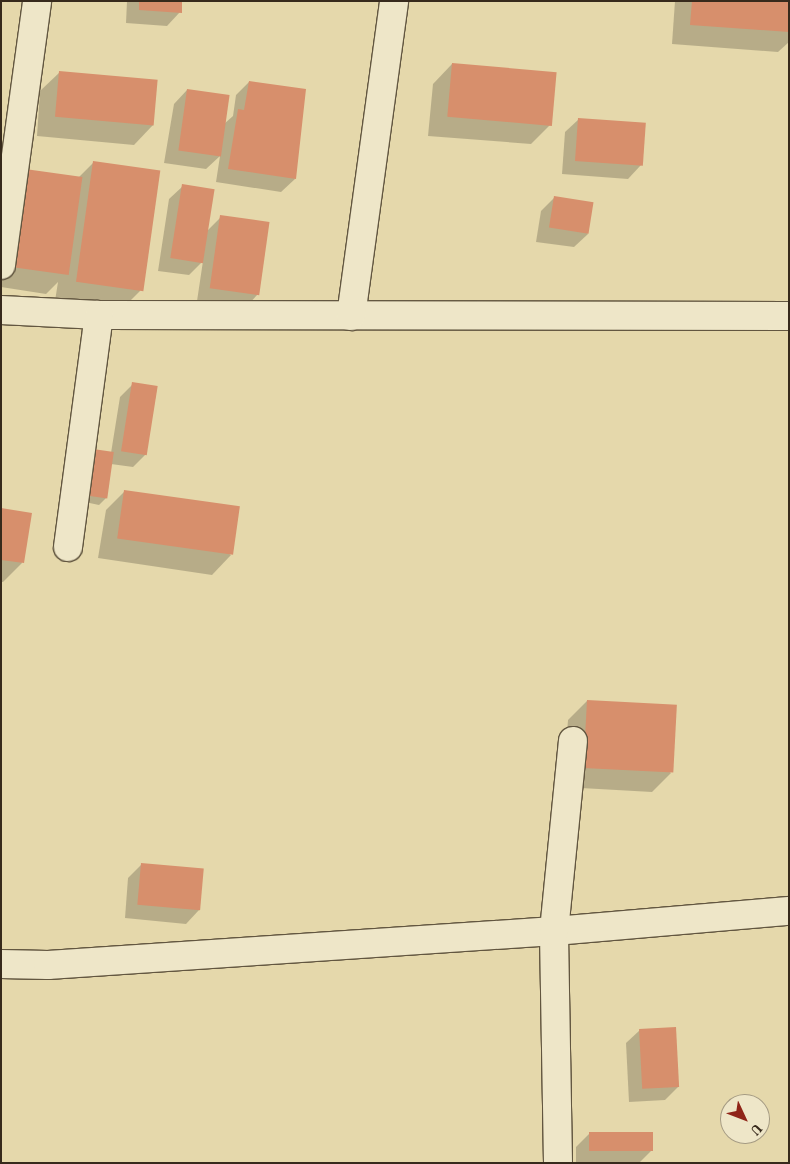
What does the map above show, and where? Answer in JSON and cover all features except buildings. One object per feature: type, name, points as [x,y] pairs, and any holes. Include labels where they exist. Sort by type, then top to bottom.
[{"type":"street","points":[[1,265],[37,1]]},
{"type":"street","points":[[351,316],[394,1]]},
{"type":"street","points":[[1,310],[99,315],[789,316]]},
{"type":"street","points":[[68,547],[99,315]]},
{"type":"street","points":[[558,1163],[554,931],[573,741]]},
{"type":"street","points":[[1,964],[48,965],[554,931],[789,911]]}]
